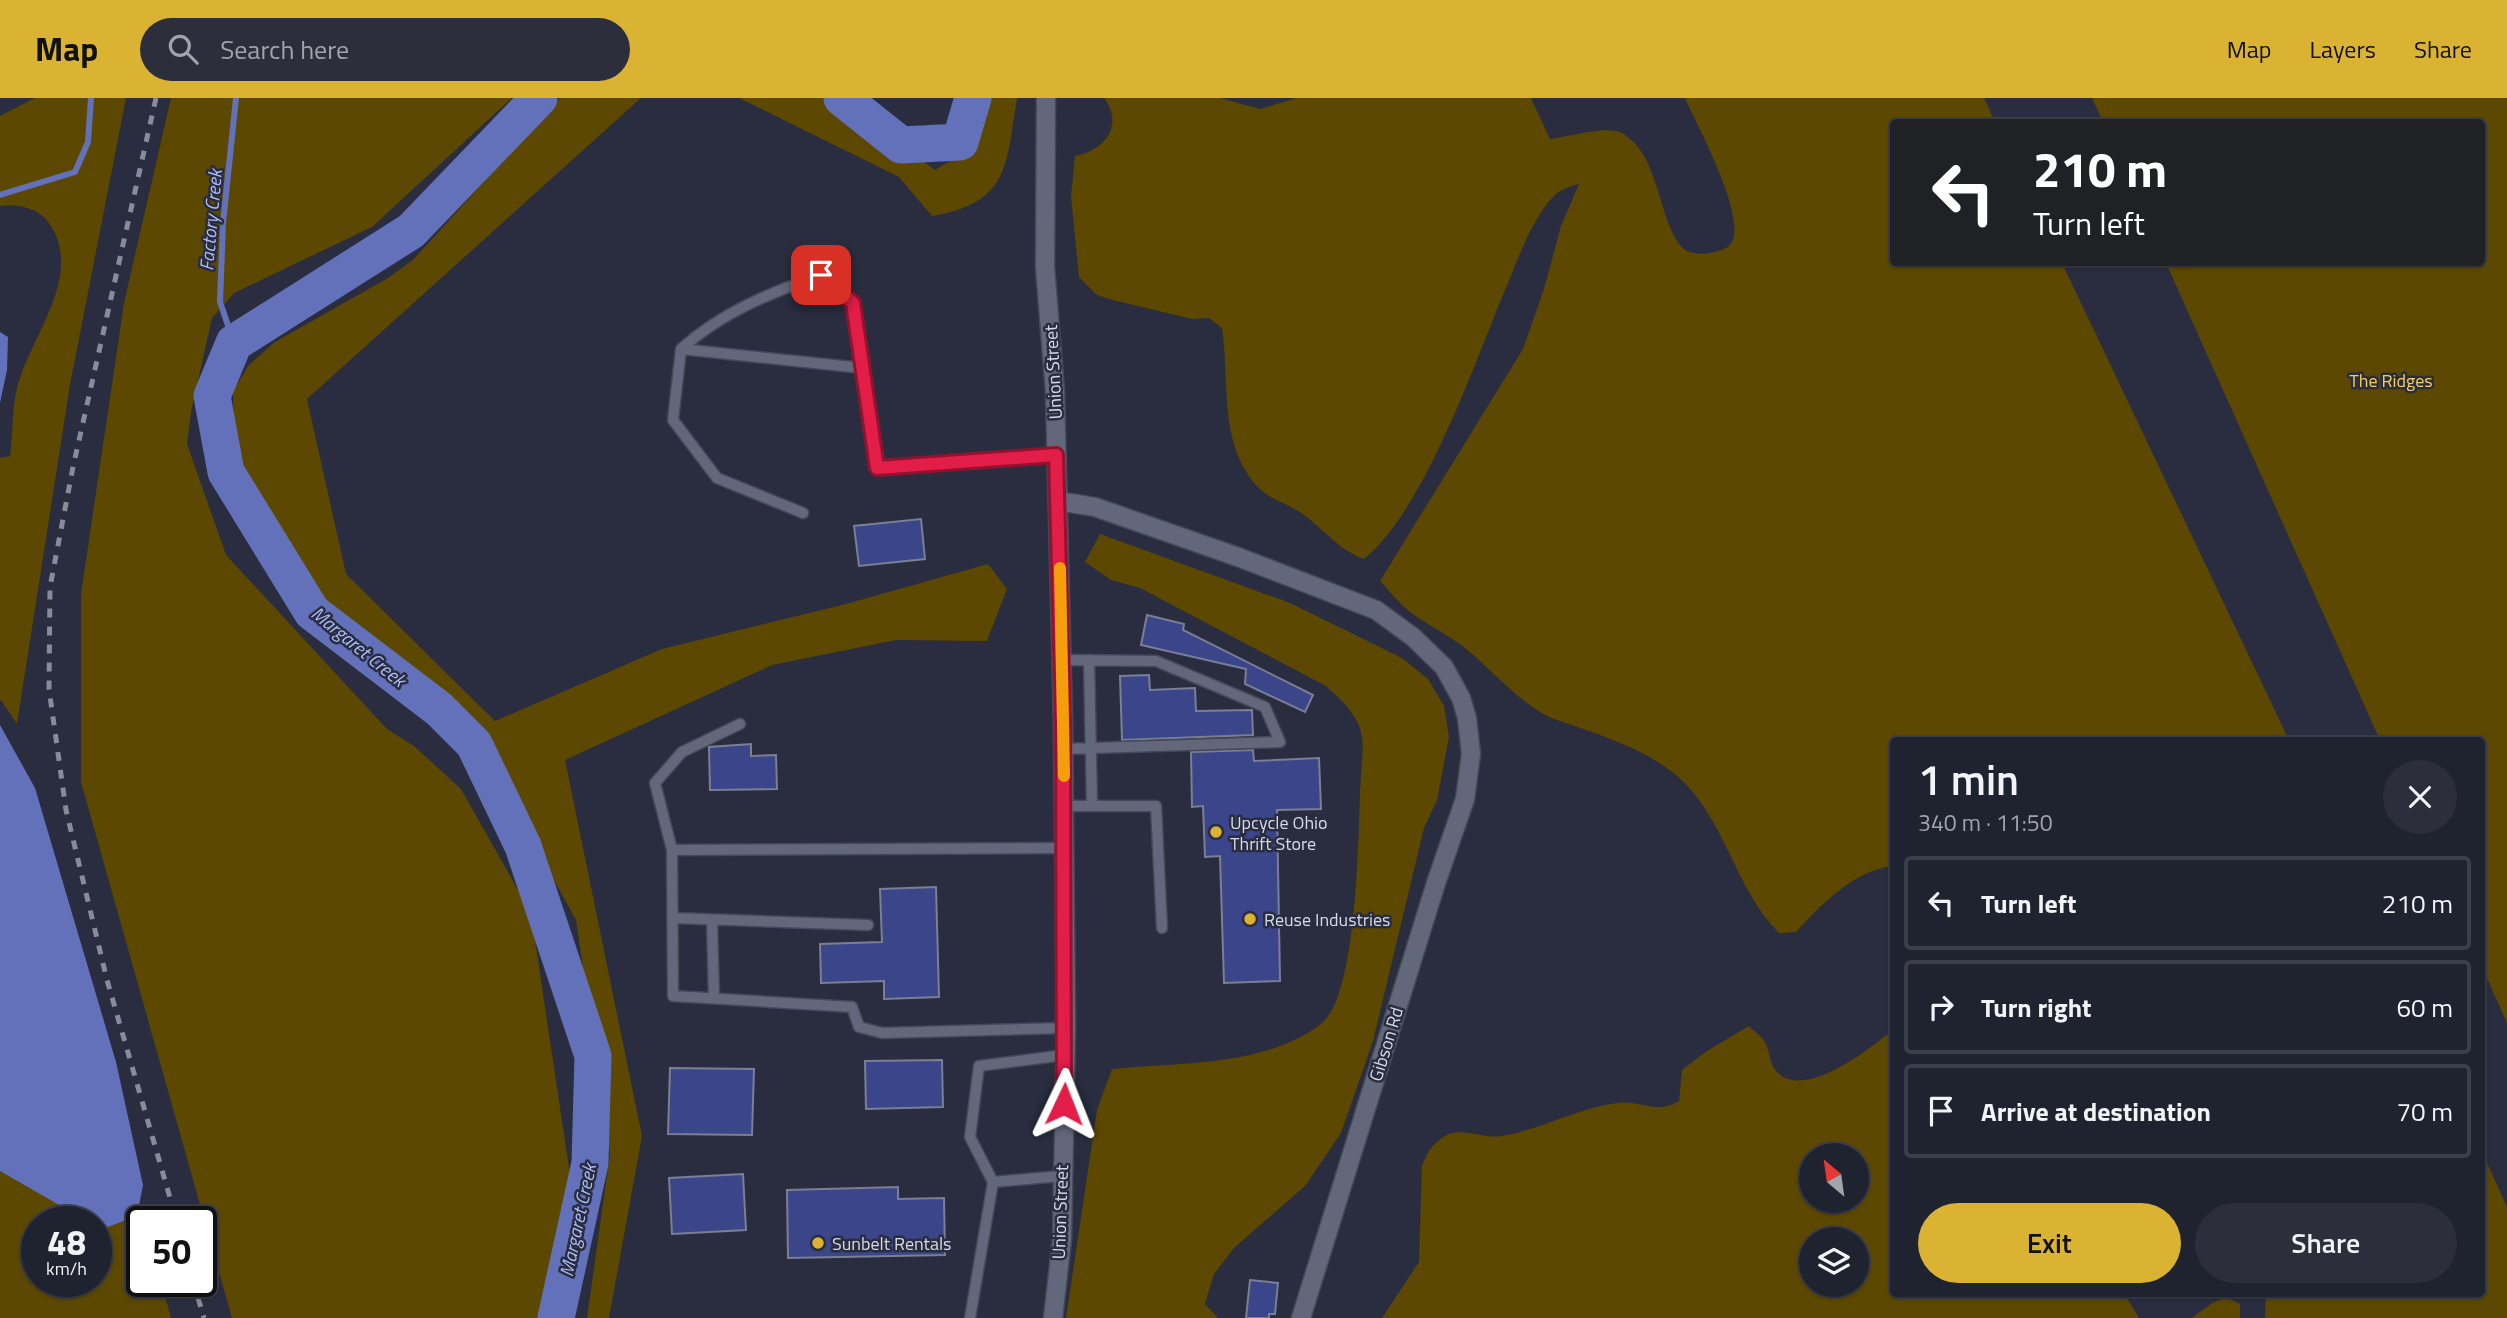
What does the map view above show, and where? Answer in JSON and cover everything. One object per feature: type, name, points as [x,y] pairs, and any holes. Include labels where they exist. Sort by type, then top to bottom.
[{"type":"main road","name":"Union Street","points":[[1046,98],[1045,267],[1055,385],[1065,848],[1066,1028],[1061,1176],[1062,1238],[1053,1318]]},
{"type":"main road","name":"Gibson Rd","points":[[1058,501],[1095,507],[1363,603],[1397,623],[1444,667],[1461,698],[1467,718],[1470,771],[1465,799],[1436,883],[1301,1318]]},
{"type":"lane","points":[[803,513],[717,478],[673,421],[681,349],[706,326],[764,295],[821,275],[853,303],[877,468],[1056,455]]},
{"type":"lane","points":[[681,349],[862,368]]},
{"type":"lane","points":[[1062,660],[1156,661],[1265,707],[1280,742],[1063,749]]},
{"type":"lane","points":[[1089,660],[1092,806]]},
{"type":"lane","points":[[740,724],[682,752],[655,783],[672,850],[673,996],[852,1007],[859,1027],[882,1033],[1066,1028]]},
{"type":"lane","points":[[1064,806],[1156,806],[1162,928]]},
{"type":"lane","points":[[672,850],[1065,848]]},
{"type":"lane","points":[[673,918],[712,922],[869,925]]},
{"type":"lane","points":[[712,922],[714,998]]},
{"type":"lane","points":[[970,1318],[993,1182],[970,1137],[979,1066],[1065,1055]]},
{"type":"lane","points":[[993,1182],[1061,1176]]},
{"type":"green space","points":[[35,98],[126,98],[70,385],[17,724],[0,699],[0,458],[10,456],[16,392],[50,309],[61,267],[59,246],[51,226],[41,215],[29,208],[0,206],[0,116]]},
{"type":"green space","points":[[171,98],[512,98],[372,227],[234,293],[212,318],[191,412],[187,444],[226,555],[387,729],[414,746],[461,789],[531,913],[573,1195],[546,1318],[232,1318],[217,1265],[217,1206],[200,1206],[81,782],[81,594],[124,303]]},
{"type":"green space","points":[[560,98],[641,98],[307,399],[346,574],[495,721],[662,649],[846,604],[988,564],[1007,589],[987,641],[896,640],[772,665],[565,760],[642,1136],[609,1318],[587,1318],[610,1154],[576,920],[475,738],[337,628],[252,500],[234,438],[233,391],[249,365],[275,342],[388,278],[413,260]]},
{"type":"green space","points":[[739,98],[837,98],[935,170],[963,153],[983,127],[984,98],[1017,98],[1006,161],[1000,177],[990,191],[977,202],[932,216],[899,177]]},
{"type":"green space","points":[[1104,98],[1220,98],[1260,109],[1297,98],[1531,98],[1550,139],[1607,130],[1622,133],[1635,143],[1652,173],[1675,238],[1686,251],[1703,254],[1729,246],[1734,234],[1733,217],[1720,174],[1685,98],[1984,98],[1994,119],[1890,119],[1890,266],[2063,266],[2288,737],[1890,737],[1890,867],[1865,874],[1839,890],[1796,932],[1779,933],[1763,915],[1751,895],[1706,811],[1692,791],[1675,774],[1634,749],[1536,709],[1513,692],[1464,647],[1410,612],[1380,581],[1523,349],[1544,289],[1561,226],[1579,184],[1558,192],[1532,227],[1465,390],[1429,469],[1387,535],[1364,559],[1338,544],[1300,512],[1263,491],[1245,470],[1231,432],[1222,328],[1209,318],[1192,319],[1097,295],[1079,277],[1071,196],[1075,156],[1095,149],[1108,136],[1112,127],[1110,108]]},
{"type":"green space","name":"The Ridges","points":[[2092,98],[2507,98],[2507,1023],[2485,974],[2485,737],[2379,737],[2167,266],[2485,266],[2485,119],[2102,119]]},
{"type":"green space","points":[[1100,534],[1290,603],[1402,658],[1428,679],[1444,706],[1449,737],[1437,800],[1424,828],[1373,1041],[1341,1133],[1305,1186],[1234,1248],[1214,1274],[1205,1304],[1218,1318],[1066,1318],[1097,1110],[1112,1069],[1222,1060],[1275,1048],[1322,1023],[1334,1007],[1349,950],[1353,915],[1362,737],[1353,715],[1326,686],[1140,588],[1111,580],[1085,562]]},
{"type":"green space","points":[[1749,1026],[1765,1042],[1777,1072],[1789,1079],[1804,1080],[1837,1069],[1890,1032],[1890,1297],[2126,1297],[2139,1318],[1382,1318],[1419,1262],[1422,1166],[1439,1140],[1455,1132],[1502,1136],[1588,1109],[1617,1103],[1663,1107],[1679,1101],[1682,1070],[1707,1051]]},
{"type":"green space","points":[[2485,1159],[2507,1207],[2507,1318],[2265,1318],[2266,1297],[2485,1297]]},
{"type":"green space","points":[[0,1171],[64,1206],[21,1206],[21,1297],[112,1297],[112,1225],[126,1220],[126,1297],[165,1297],[171,1318],[0,1318]]},
{"type":"green space","points":[[2226,1297],[2240,1304],[2240,1318],[2192,1318],[2212,1303]]},
{"type":"water","points":[[0,332],[8,337],[7,370],[0,403]]},
{"type":"water","points":[[0,725],[35,788],[116,1062],[143,1185],[139,1206],[126,1206],[126,1220],[112,1225],[112,1206],[61,1206],[0,1171]]},
{"type":"building","points":[[921,519],[925,559],[859,566],[854,526]]},
{"type":"building","points":[[1147,615],[1184,624],[1183,630],[1313,695],[1305,712],[1245,684],[1246,669],[1141,645]]},
{"type":"building","points":[[1149,675],[1150,690],[1195,688],[1196,711],[1252,710],[1253,735],[1122,740],[1120,676]]},
{"type":"building","points":[[751,744],[751,756],[776,755],[777,789],[710,790],[709,747]]},
{"type":"building","name":"Reuse Industries","points":[[1253,750],[1254,761],[1319,758],[1321,809],[1277,810],[1280,981],[1224,983],[1220,856],[1205,857],[1203,806],[1192,807],[1191,752]]},
{"type":"building","points":[[936,887],[939,997],[884,999],[884,981],[821,983],[820,944],[882,942],[880,889]]},
{"type":"building","points":[[942,1060],[943,1107],[866,1109],[865,1061]]},
{"type":"building","points":[[670,1068],[754,1069],[752,1135],[668,1134]]},
{"type":"building","points":[[743,1174],[746,1230],[672,1234],[669,1178]]},
{"type":"building","points":[[898,1187],[898,1199],[944,1198],[945,1255],[788,1258],[787,1190]]},
{"type":"building","points":[[1250,1280],[1278,1283],[1275,1314],[1269,1314],[1269,1318],[1246,1318]]},
{"type":"waterway","name":"Factory Creek","points":[[0,195],[75,172],[88,142],[91,98]]},
{"type":"waterway","name":"Factory Creek","points":[[234,343],[220,302],[223,223],[236,98]]},
{"type":"waterway","name":"Margaret Creek","points":[[539,98],[411,231],[234,343],[212,396],[226,472],[312,612],[439,709],[474,744],[523,846],[593,1056],[590,1163],[556,1318]]},
{"type":"waterway","name":"Margaret Creek","points":[[842,98],[901,145],[960,142],[973,98]]},
{"type":"railway","points":[[156,98],[73,467],[50,587],[49,689],[66,810],[107,980],[172,1206]]},
{"type":"railway","points":[[198,1297],[204,1318]]},
{"type":"slow traffic","points":[[1060,568],[1064,776]]},
{"type":"place","name":"Upcycle Ohio Thrift Store","points":[[1216,832]]},
{"type":"place","name":"Reuse Industries","points":[[1250,919]]},
{"type":"place","name":"Sunbelt Rentals","points":[[818,1243]]},
{"type":"route","points":[[821,275],[853,303],[877,468],[1056,455],[1063,721],[1066,1028],[1064,1104]]}]
